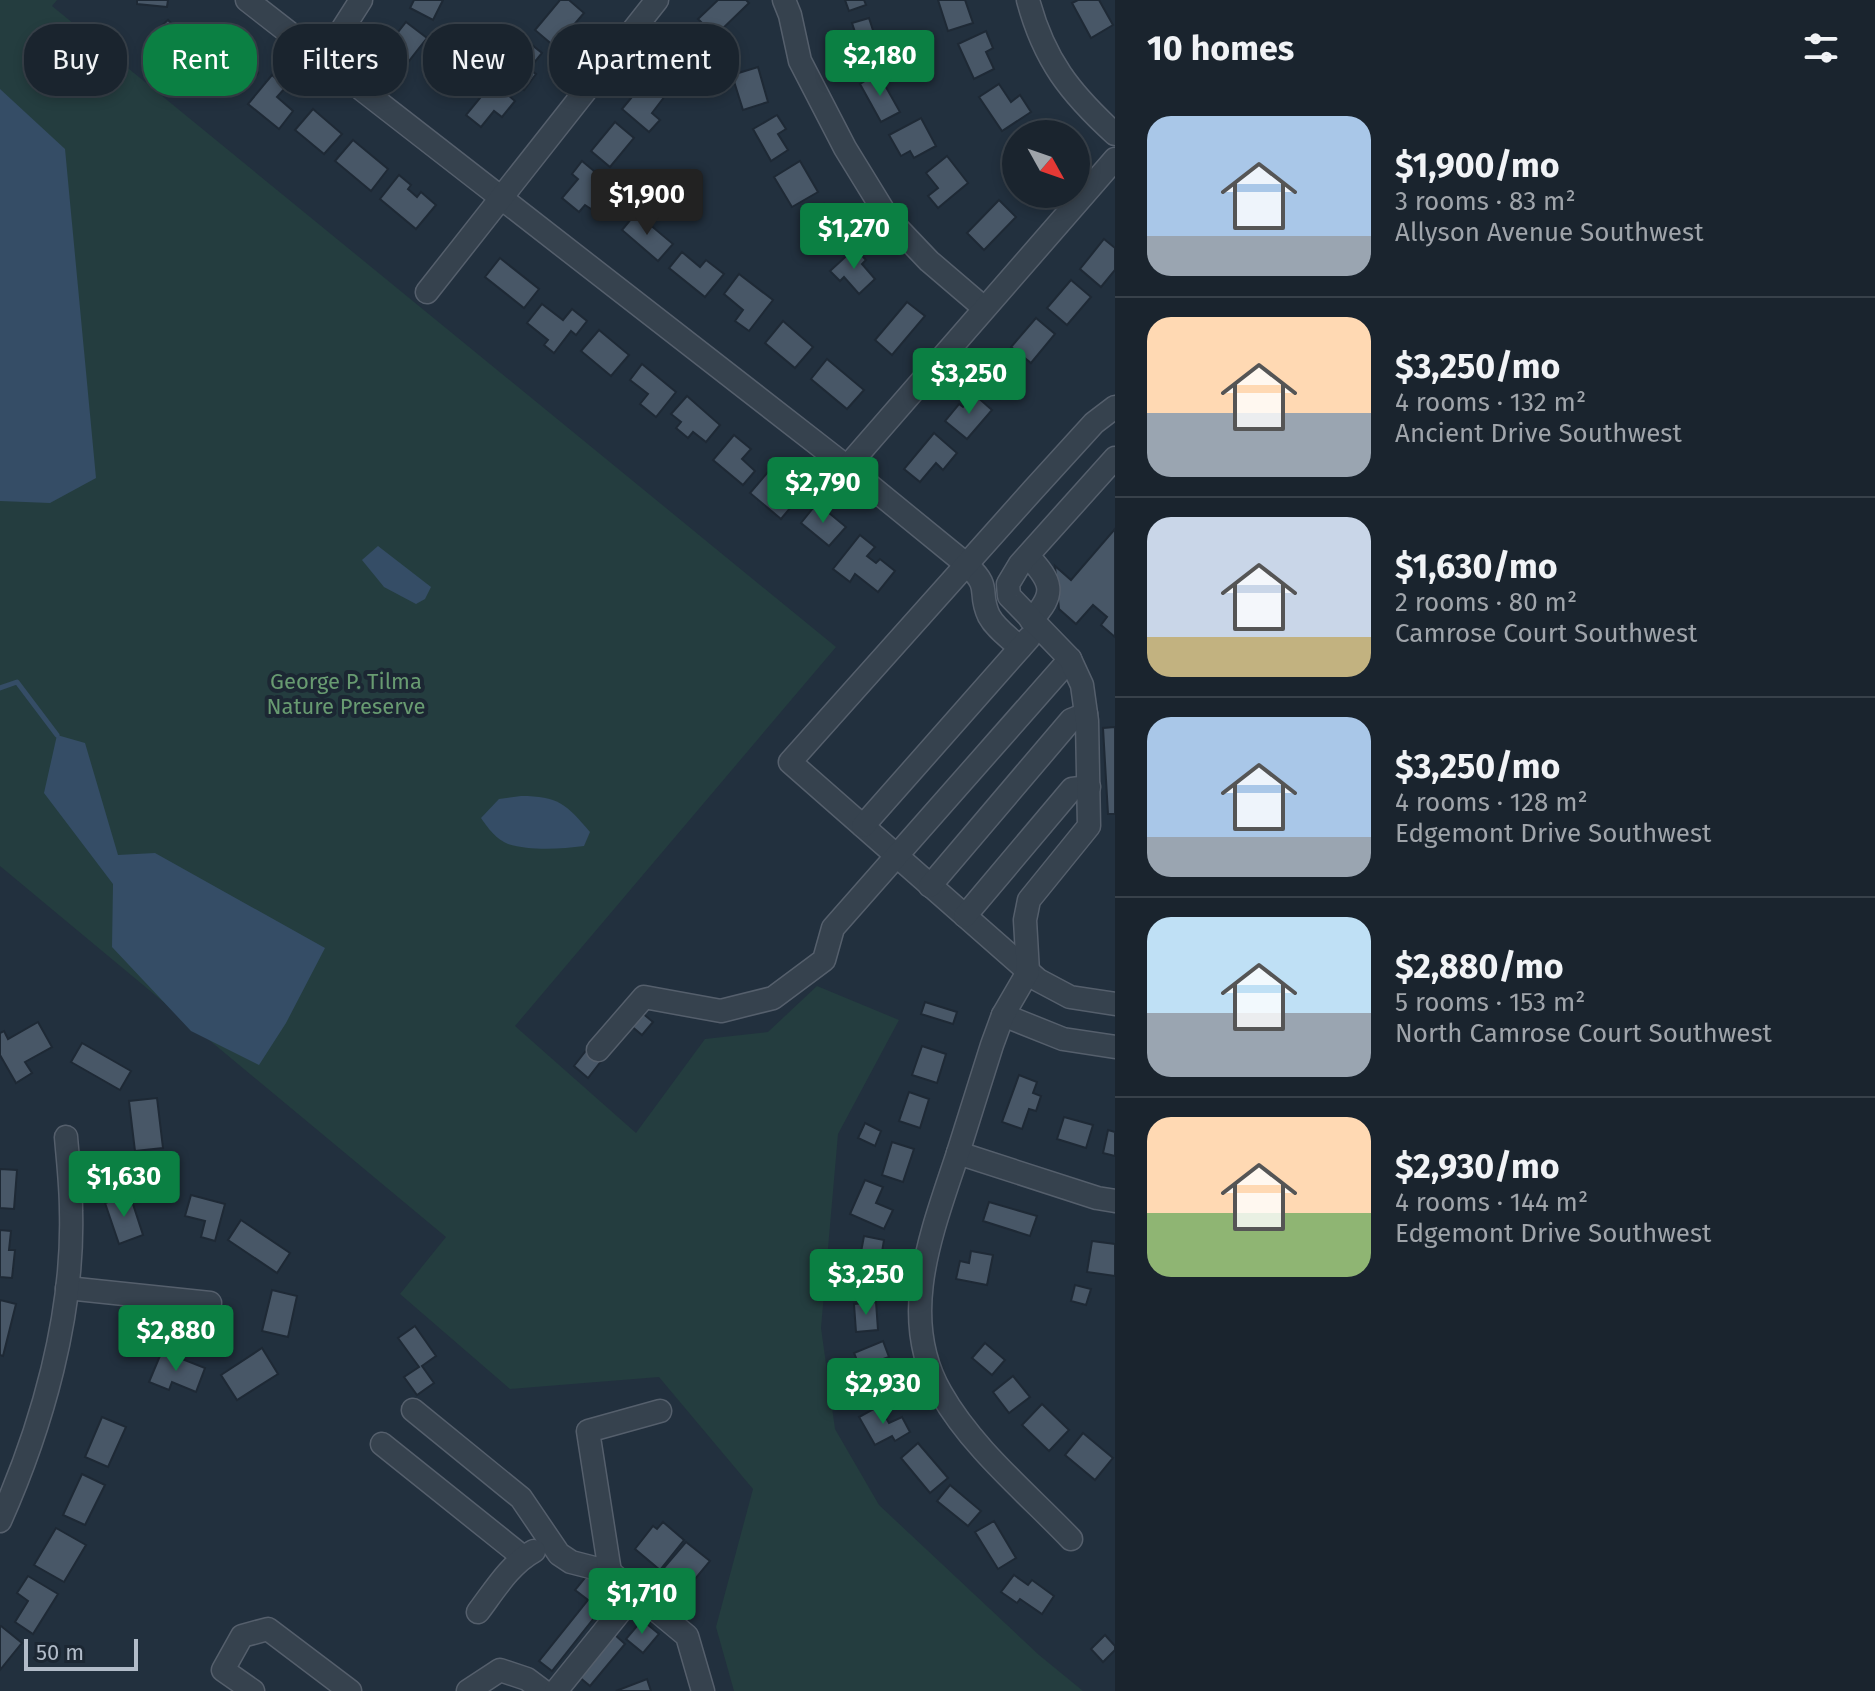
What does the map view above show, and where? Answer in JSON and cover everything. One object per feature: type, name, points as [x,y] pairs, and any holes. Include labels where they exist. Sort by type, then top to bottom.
[{"type":"street","points":[[247,0],[279,24]]},
{"type":"street","points":[[346,24],[361,0]]},
{"type":"street","points":[[427,292],[657,0]]},
{"type":"street","points":[[784,0],[800,61],[845,148],[888,218],[929,261],[984,308]]},
{"type":"street","points":[[1028,0],[1052,64],[1082,104],[1115,134]]},
{"type":"street","points":[[372,96],[847,467],[967,565],[982,579],[987,609],[994,623],[1020,648]]},
{"type":"street","points":[[847,467],[1115,159]]},
{"type":"street","points":[[1115,407],[1094,423],[790,762],[1028,972],[1061,994],[1115,1004]]},
{"type":"street","points":[[1071,1539],[980,1445],[940,1392],[927,1361],[921,1319],[922,1273],[930,1236],[992,1045],[1003,1015],[1028,972],[1026,909],[1039,885],[1084,836],[1089,826],[1086,714],[1082,685],[1070,659],[1009,596],[1008,584],[1028,556],[1115,458]]},
{"type":"street","points":[[863,826],[1020,648],[1050,592],[1046,576],[1028,556]]},
{"type":"street","points":[[598,1050],[644,997],[721,1011],[773,998],[824,960],[833,928],[1070,659]]},
{"type":"street","points":[[930,886],[1071,720],[1086,714]]},
{"type":"street","points":[[965,916],[1072,789],[1089,787]]},
{"type":"street","points":[[1003,1015],[1063,1039],[1115,1047]]},
{"type":"street","points":[[0,1521],[44,1407],[67,1288],[71,1211],[66,1137]]},
{"type":"street","points":[[958,1153],[1115,1201]]},
{"type":"street","points":[[67,1288],[210,1303]]},
{"type":"street","points":[[413,1410],[521,1498],[550,1544],[571,1562],[610,1572],[687,1636],[703,1691]]},
{"type":"street","points":[[610,1572],[588,1431],[660,1411]]},
{"type":"street","points":[[382,1444],[523,1557]]},
{"type":"street","points":[[478,1612],[523,1557],[550,1544]]},
{"type":"street","points":[[556,1691],[635,1593]]},
{"type":"street","points":[[251,1689],[223,1670],[242,1636],[268,1629],[350,1691]]},
{"type":"street","points":[[468,1691],[500,1670],[527,1679],[543,1691]]},
{"type":"green space","name":"George P. Tilma Nature Preserve","points":[[0,0],[57,0],[52,6],[74,24],[24,24],[24,96],[127,96],[127,67],[143,80],[143,96],[162,96],[836,647],[515,1026],[636,1133],[705,1039],[768,1032],[817,986],[899,1020],[838,1134],[821,1328],[835,1429],[879,1505],[1039,1655],[1083,1691],[734,1691],[716,1627],[753,1489],[659,1377],[510,1389],[400,1294],[446,1237],[0,866]]},
{"type":"water","points":[[0,89],[65,149],[96,478],[50,503],[0,501]]},
{"type":"water","points":[[378,546],[431,587],[425,599],[416,604],[384,587],[362,560]]},
{"type":"water","points":[[57,735],[85,743],[118,855],[155,853],[325,948],[286,1023],[259,1065],[191,1031],[112,947],[113,884],[44,793]]},
{"type":"water","points":[[521,796],[553,800],[567,808],[590,832],[584,846],[536,848],[500,840],[481,818],[499,799]]},
{"type":"building","points":[[137,0],[168,0],[167,7],[137,4]]},
{"type":"building","points":[[414,0],[443,0],[433,20],[410,8]]},
{"type":"building","points":[[560,0],[569,0],[584,13],[575,24],[549,24],[549,42],[535,30]]},
{"type":"building","points":[[718,0],[746,0],[749,3],[727,24],[703,24],[698,19]]},
{"type":"building","points":[[845,0],[864,0],[866,5],[849,11]]},
{"type":"building","points":[[938,0],[965,0],[973,23],[948,31]]},
{"type":"building","points":[[1099,0],[1113,25],[1091,38],[1072,3]]},
{"type":"building","points":[[869,18],[882,58],[853,67],[846,45],[858,41],[852,23]]},
{"type":"building","points":[[406,22],[423,35],[423,43],[407,63],[407,24]]},
{"type":"building","points":[[986,31],[993,48],[986,52],[994,69],[974,79],[958,44]]},
{"type":"building","points":[[533,46],[542,53],[533,64]]},
{"type":"building","points":[[758,67],[768,102],[743,110],[739,96],[739,73]]},
{"type":"building","points":[[878,73],[900,112],[881,122],[860,84]]},
{"type":"building","points":[[273,76],[273,96],[278,96],[293,111],[279,129],[248,104]]},
{"type":"building","points":[[999,84],[1011,102],[1020,95],[1031,112],[1019,120],[1002,120],[1002,131],[979,97]]},
{"type":"building","points":[[482,96],[509,96],[515,101],[502,117],[494,111],[481,127],[466,115]]},
{"type":"building","points":[[633,96],[665,96],[652,113],[660,120],[649,132],[622,109]]},
{"type":"building","points":[[313,109],[342,134],[324,154],[295,130]]},
{"type":"building","points":[[777,115],[786,129],[778,134],[788,150],[771,161],[753,129]]},
{"type":"building","points":[[921,118],[936,146],[914,158],[910,151],[901,156],[889,135]]},
{"type":"building","points":[[615,122],[634,138],[610,167],[591,151]]},
{"type":"building","points":[[353,140],[388,169],[371,191],[335,161]]},
{"type":"building","points":[[947,156],[968,183],[938,208],[928,196],[938,188],[926,173]]},
{"type":"building","points":[[582,161],[606,181],[595,193],[601,198],[591,209],[585,205],[579,212],[562,198],[578,179],[572,174]]},
{"type":"building","points":[[800,161],[818,192],[792,207],[774,177]]},
{"type":"building","points":[[399,175],[411,185],[408,189],[417,197],[421,192],[436,205],[416,229],[380,199]]},
{"type":"building","points":[[999,200],[1002,208],[1007,208],[1016,217],[984,250],[967,233]]},
{"type":"building","points":[[824,204],[845,237],[823,251],[802,218]]},
{"type":"building","points":[[636,213],[673,244],[658,261],[622,230]]},
{"type":"building","points":[[1104,239],[1115,248],[1115,270],[1101,287],[1080,269]]},
{"type":"building","points":[[855,248],[866,260],[862,264],[875,279],[859,294],[844,277],[840,281],[830,271]]},
{"type":"building","points":[[682,252],[700,267],[706,260],[724,274],[705,297],[669,268]]},
{"type":"building","points":[[500,258],[539,289],[524,308],[485,277]]},
{"type":"building","points":[[739,274],[773,300],[749,331],[735,321],[743,310],[724,294]]},
{"type":"building","points":[[1071,280],[1091,297],[1067,325],[1047,308]]},
{"type":"building","points":[[907,302],[925,316],[892,355],[875,340]]},
{"type":"building","points":[[542,304],[563,320],[572,309],[587,321],[576,335],[571,331],[554,353],[544,345],[548,340],[527,323]]},
{"type":"building","points":[[1036,318],[1055,334],[1031,363],[1011,347]]},
{"type":"building","points":[[783,321],[813,347],[795,368],[765,343]]},
{"type":"building","points":[[599,330],[629,355],[611,376],[581,351]]},
{"type":"building","points":[[1005,355],[1023,371],[1000,399],[981,383]]},
{"type":"building","points":[[827,359],[864,390],[847,409],[811,379]]},
{"type":"building","points":[[642,364],[676,392],[656,417],[640,404],[648,394],[630,380]]},
{"type":"building","points":[[974,394],[992,410],[967,439],[945,421],[959,404],[963,407]]},
{"type":"building","points":[[687,396],[720,425],[706,442],[693,432],[688,438],[676,428],[681,422],[671,414]]},
{"type":"building","points":[[934,433],[957,453],[943,470],[936,463],[920,482],[904,469]]},
{"type":"building","points":[[734,435],[751,449],[742,459],[755,471],[743,485],[713,460]]},
{"type":"building","points":[[774,465],[788,477],[780,488],[796,501],[781,519],[750,493]]},
{"type":"building","points":[[817,503],[846,527],[829,546],[801,523]]},
{"type":"building","points":[[1115,529],[1115,637],[1101,625],[1107,617],[1093,605],[1076,624],[1059,609],[1055,566],[1071,580]]},
{"type":"building","points":[[860,535],[875,547],[867,556],[876,563],[880,559],[895,571],[878,592],[855,574],[850,582],[833,569]]},
{"type":"building","points":[[1115,727],[1115,814],[1108,814],[1103,728]]},
{"type":"building","points":[[925,1002],[957,1012],[953,1024],[921,1014]]},
{"type":"building","points":[[641,1012],[653,1022],[642,1035],[630,1025]]},
{"type":"building","points":[[38,1022],[52,1047],[25,1062],[32,1073],[16,1083],[0,1055],[0,1033],[4,1031],[8,1039]]},
{"type":"building","points":[[82,1043],[131,1071],[120,1090],[71,1062]]},
{"type":"building","points":[[922,1046],[946,1054],[937,1083],[912,1075]]},
{"type":"building","points":[[588,1048],[602,1060],[588,1078],[574,1066]]},
{"type":"building","points":[[1019,1075],[1037,1082],[1033,1093],[1041,1096],[1036,1111],[1029,1109],[1022,1129],[1002,1122]]},
{"type":"building","points":[[909,1092],[929,1099],[920,1128],[899,1121]]},
{"type":"building","points":[[157,1098],[163,1148],[135,1151],[129,1101]]},
{"type":"building","points":[[1064,1117],[1093,1125],[1086,1148],[1057,1139]]},
{"type":"building","points":[[865,1123],[881,1131],[875,1146],[858,1138]]},
{"type":"building","points":[[1108,1130],[1115,1132],[1115,1156],[1103,1153]]},
{"type":"building","points":[[892,1142],[914,1149],[903,1182],[882,1175]]},
{"type":"building","points":[[0,1169],[17,1170],[14,1209],[0,1208]]},
{"type":"building","points":[[865,1180],[883,1187],[876,1203],[893,1210],[884,1229],[850,1214]]},
{"type":"building","points":[[130,1195],[143,1235],[119,1244],[105,1203]]},
{"type":"building","points":[[191,1195],[225,1204],[215,1241],[201,1237],[205,1221],[185,1216]]},
{"type":"building","points":[[989,1202],[1037,1216],[1030,1236],[983,1221]]},
{"type":"building","points":[[241,1220],[290,1253],[277,1273],[228,1240]]},
{"type":"building","points":[[0,1230],[11,1231],[9,1250],[15,1250],[12,1278],[0,1277]]},
{"type":"building","points":[[864,1236],[884,1240],[877,1282],[856,1279]]},
{"type":"building","points":[[1092,1241],[1115,1244],[1115,1276],[1087,1272]]},
{"type":"building","points":[[971,1251],[993,1255],[987,1285],[956,1279],[960,1261],[969,1263]]},
{"type":"building","points":[[1075,1285],[1091,1289],[1086,1305],[1071,1301]]},
{"type":"building","points":[[272,1290],[297,1296],[288,1337],[262,1331]]},
{"type":"building","points":[[0,1300],[16,1304],[3,1356],[0,1355]]},
{"type":"building","points":[[876,1302],[878,1330],[856,1332],[854,1304]]},
{"type":"building","points":[[415,1326],[436,1356],[422,1366],[434,1383],[417,1395],[404,1377],[419,1367],[398,1338]]},
{"type":"building","points":[[883,1341],[889,1357],[880,1360],[890,1384],[870,1392],[854,1353]]},
{"type":"building","points":[[985,1343],[1005,1360],[992,1375],[972,1358]]},
{"type":"building","points":[[262,1348],[278,1374],[237,1400],[221,1375]]},
{"type":"building","points":[[162,1351],[205,1368],[196,1392],[172,1382],[169,1390],[149,1382]]},
{"type":"building","points":[[1013,1376],[1030,1397],[1009,1413],[993,1392]]},
{"type":"building","points":[[1042,1404],[1069,1430],[1049,1451],[1022,1425]]},
{"type":"building","points":[[879,1406],[889,1423],[902,1417],[910,1432],[895,1441],[892,1436],[875,1445],[859,1417]]},
{"type":"building","points":[[102,1417],[126,1427],[108,1467],[85,1457]]},
{"type":"building","points":[[1083,1433],[1113,1458],[1095,1480],[1065,1455]]},
{"type":"building","points":[[918,1443],[948,1478],[930,1493],[901,1458]]},
{"type":"building","points":[[82,1474],[105,1485],[85,1525],[63,1515]]},
{"type":"building","points":[[950,1485],[981,1511],[968,1526],[937,1501]]},
{"type":"building","points":[[994,1521],[1016,1558],[998,1569],[975,1532]]},
{"type":"building","points":[[663,1522],[684,1540],[660,1570],[635,1549],[653,1526],[657,1529]]},
{"type":"building","points":[[56,1528],[86,1545],[64,1582],[34,1565]]},
{"type":"building","points":[[686,1542],[710,1561],[686,1590],[662,1570]]},
{"type":"building","points":[[588,1574],[613,1594],[552,1671],[539,1661],[588,1600],[575,1590]]},
{"type":"building","points":[[1014,1575],[1028,1585],[1032,1580],[1054,1596],[1042,1614],[1020,1599],[1017,1603],[1001,1592]]},
{"type":"building","points":[[28,1576],[58,1594],[33,1634],[15,1622],[28,1601],[17,1593]]},
{"type":"building","points":[[642,1620],[659,1634],[643,1653],[626,1639]]},
{"type":"building","points":[[0,1627],[22,1643],[0,1670]]},
{"type":"building","points":[[614,1634],[625,1644],[590,1686],[578,1676]]},
{"type":"building","points":[[1105,1635],[1115,1650],[1103,1662],[1091,1649]]},
{"type":"building","points":[[647,1679],[651,1691],[616,1691]]},
{"type":"waterway","points":[[0,688],[17,682],[57,735]]}]
